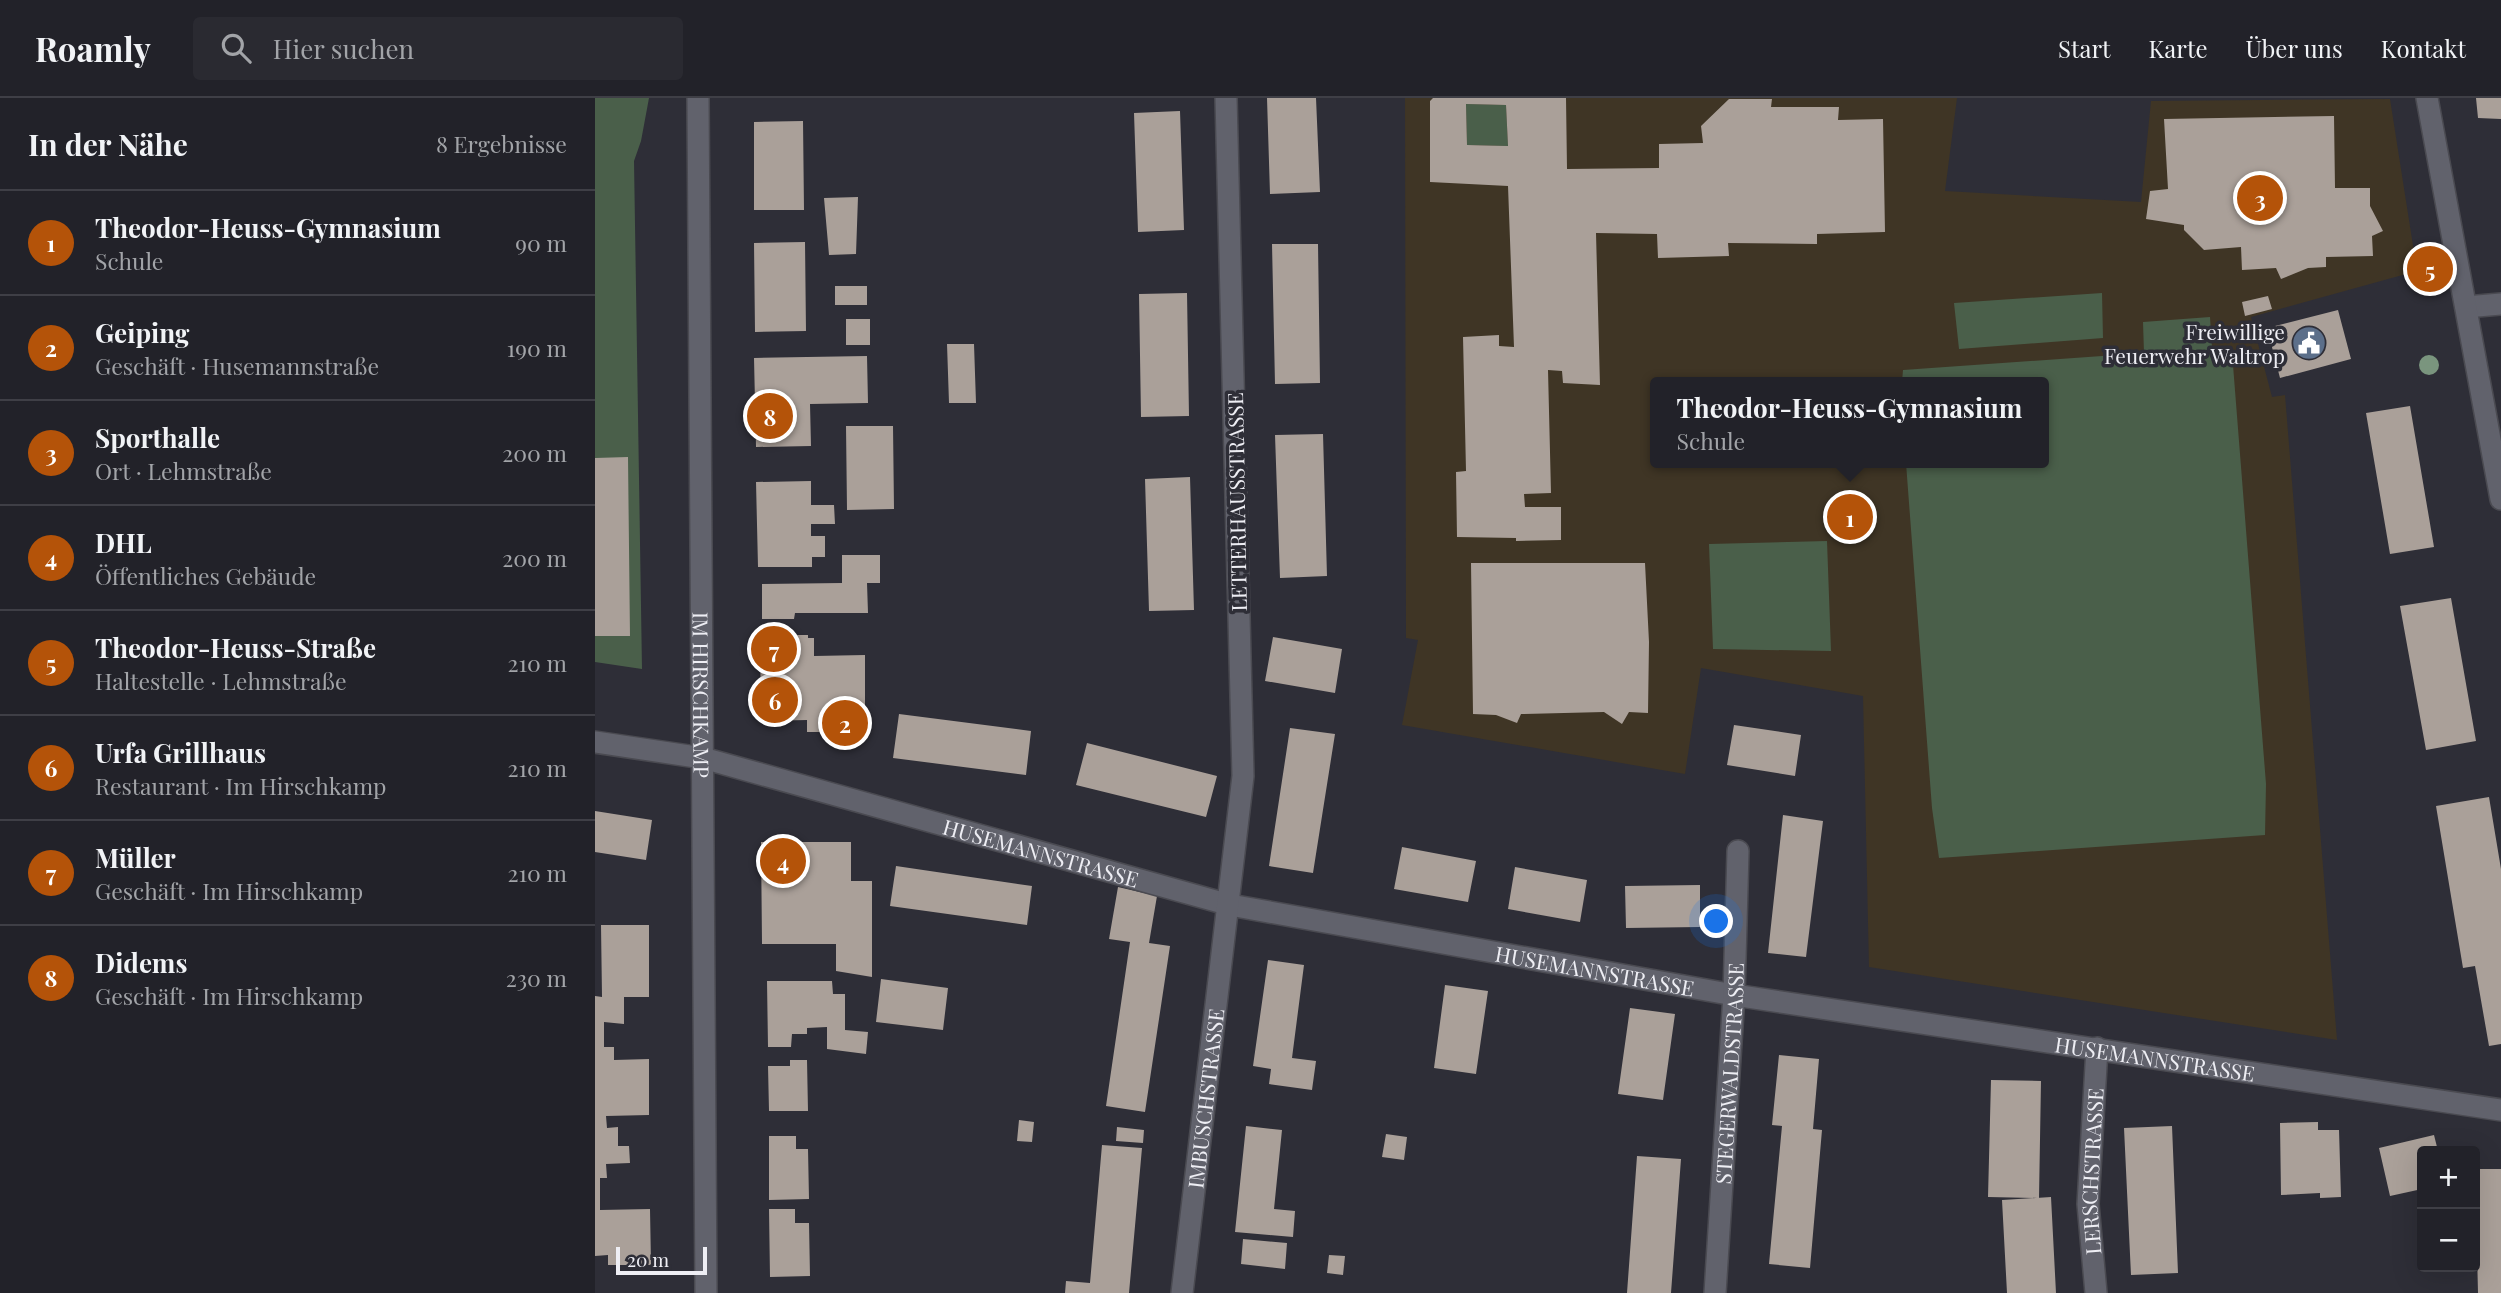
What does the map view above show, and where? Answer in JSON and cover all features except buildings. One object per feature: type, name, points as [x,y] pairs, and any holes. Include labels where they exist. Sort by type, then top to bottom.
[{"type":"street","name":"IM HIRSCHKAMP","points":[[698,98],[706,1293]]},
{"type":"street","name":"LETTERHAUSSTRASSE","points":[[1226,98],[1243,776],[1230,905]]},
{"type":"street","points":[[2427,98],[2501,499]]},
{"type":"street","points":[[2466,307],[2501,304]]},
{"type":"street","name":"HUSEMANNSTRASSE","points":[[595,742],[703,758],[1230,905],[1734,995],[2501,1110]]},
{"type":"street","name":"STEGERWALDSTRASSE","points":[[1715,1293],[1734,995],[1738,851]]},
{"type":"street","name":"IMBUSCHSTRASSE","points":[[1182,1293],[1230,905]]},
{"type":"street","name":"LERSCHSTRASSE","points":[[2096,1293],[2088,1204],[2097,1048]]},
{"type":"shaded area","points":[[1405,98],[1957,98],[1945,191],[2141,202],[2151,101],[2390,99],[2417,271],[2251,317],[2272,397],[2285,395],[2337,1040],[1869,967],[1863,696],[1701,668],[1685,774],[1402,725],[1418,640],[1406,638]]},
{"type":"green space","points":[[595,98],[649,98],[641,141],[634,161],[642,669],[595,662]]},
{"type":"green space","points":[[1466,104],[1506,105],[1508,146],[1467,145]]},
{"type":"green space","points":[[2102,293],[2103,338],[1959,349],[1954,303]]},
{"type":"green space","points":[[2210,317],[2212,348],[2227,347],[2233,365],[2266,784],[2265,835],[1939,858],[1932,808],[1906,468],[2049,468],[2049,377],[1902,377],[1903,370],[2144,353],[2143,322]]},
{"type":"green space","points":[[1827,541],[1831,651],[1713,649],[1709,544]]},
{"type":"place","name":"Sporthalle","points":[[2260,198]]},
{"type":"place","name":"Theodor-Heuss-Straße","points":[[2430,269]]},
{"type":"place","name":"Freiwillige Feuerwehr Waltrop","points":[[2309,343]]},
{"type":"place","name":"Didems","points":[[770,416]]},
{"type":"place","name":"Theodor-Heuss-Gymnasium","points":[[1850,517]]},
{"type":"place","name":"Müller","points":[[774,649]]},
{"type":"place","name":"Urfa Grillhaus","points":[[775,700]]},
{"type":"place","name":"Geiping","points":[[845,723]]},
{"type":"place","name":"DHL","points":[[783,861]]}]
